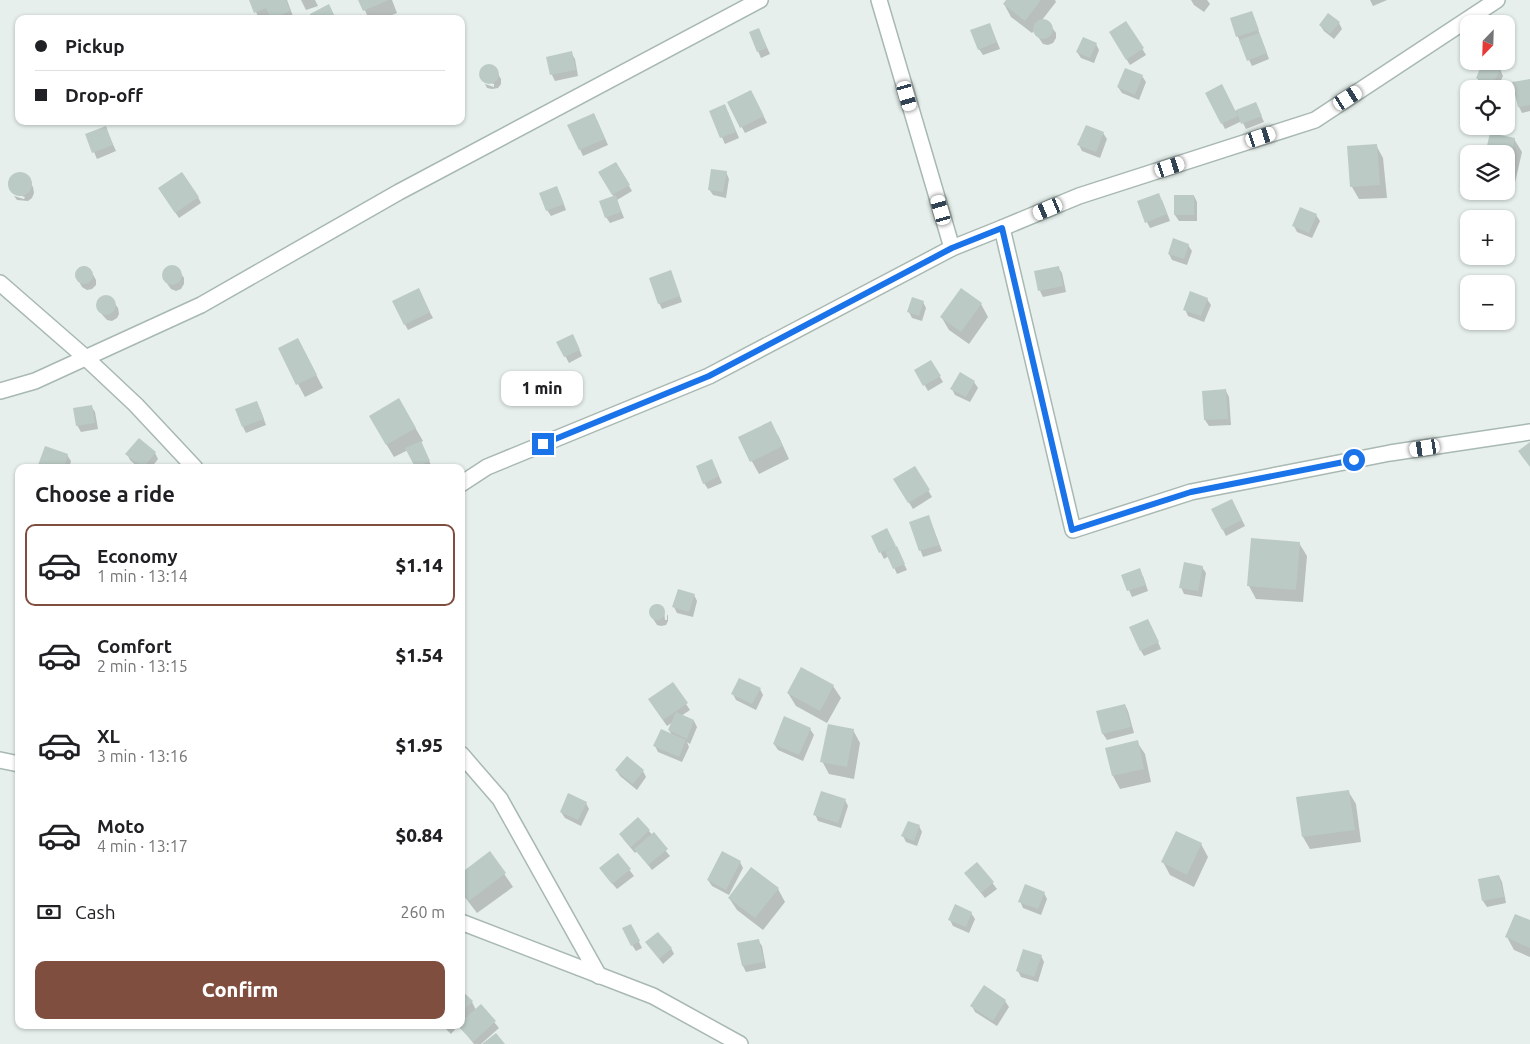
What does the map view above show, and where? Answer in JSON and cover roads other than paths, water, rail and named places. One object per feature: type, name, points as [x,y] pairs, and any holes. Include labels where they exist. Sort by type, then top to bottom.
[{"type":"street","points":[[0,391],[35,381],[201,305],[399,192],[760,0]]},
{"type":"street","points":[[879,0],[952,248]]},
{"type":"street","points":[[465,481],[488,467],[709,376],[952,248],[1079,196],[1316,120],[1497,0]]},
{"type":"street","points":[[1002,228],[1072,530],[1191,492],[1390,453],[1530,432]]},
{"type":"street","points":[[0,283],[86,358],[136,405],[191,464]]},
{"type":"street","points":[[465,759],[500,799],[599,976]]},
{"type":"street","points":[[0,760],[15,763]]},
{"type":"street","points":[[465,924],[653,996],[740,1044]]}]
